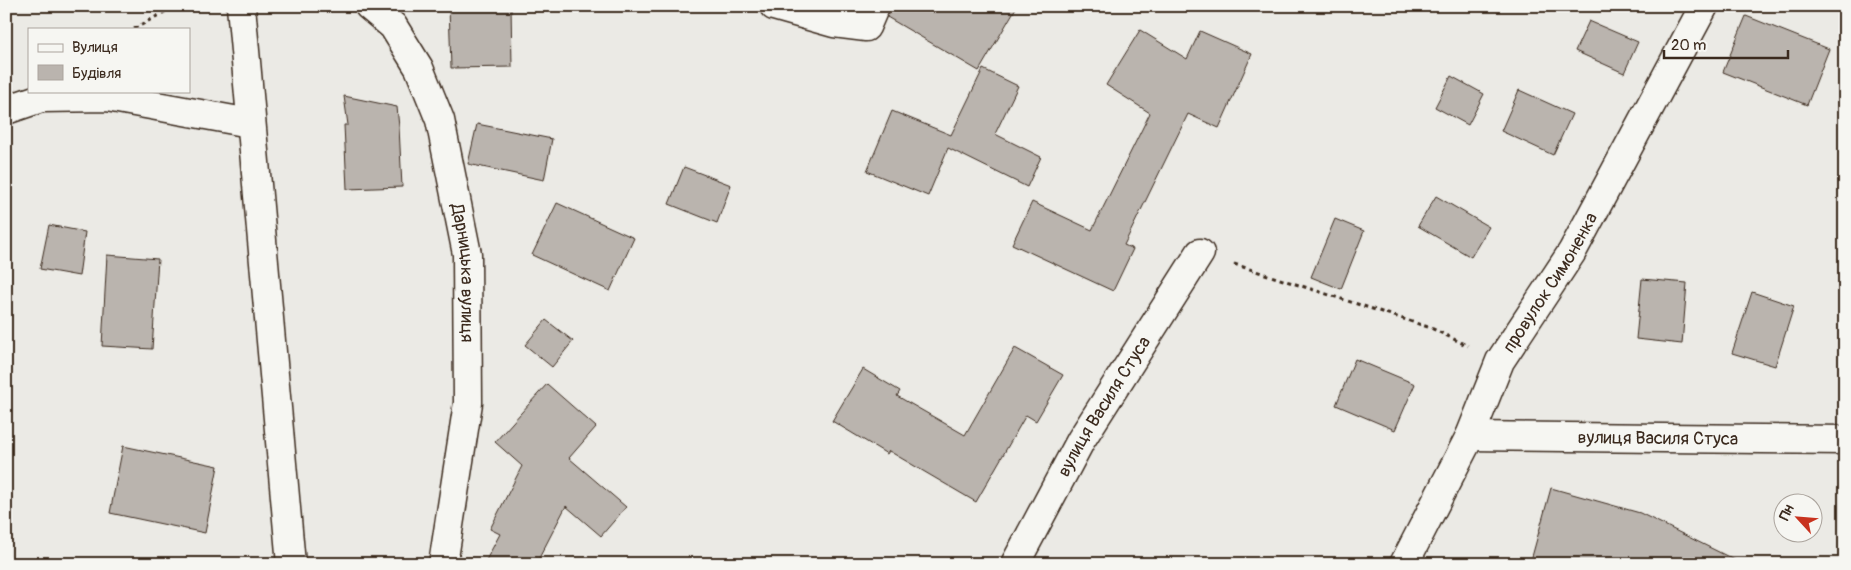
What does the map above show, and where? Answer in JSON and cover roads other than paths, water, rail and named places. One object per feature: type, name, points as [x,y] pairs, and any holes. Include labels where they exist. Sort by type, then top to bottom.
[{"type":"street","points":[[241,6],[291,564]]},
{"type":"street","name":"Дарницька вулиця","points":[[369,6],[393,26],[399,34],[419,68],[440,120],[467,254],[468,403],[443,564]]},
{"type":"street","points":[[774,6],[834,23],[866,27],[875,6]]},
{"type":"street","name":"провулок Симоненка","points":[[1404,564],[1470,436],[1500,361],[1572,252],[1704,6]]},
{"type":"street","points":[[6,110],[41,98],[107,97],[250,123]]},
{"type":"street","name":"вулиця Василя Стуса","points":[[1015,564],[1081,440],[1200,253]]},
{"type":"street","name":"вулиця Василя Стуса","points":[[1470,436],[1845,440]]}]
